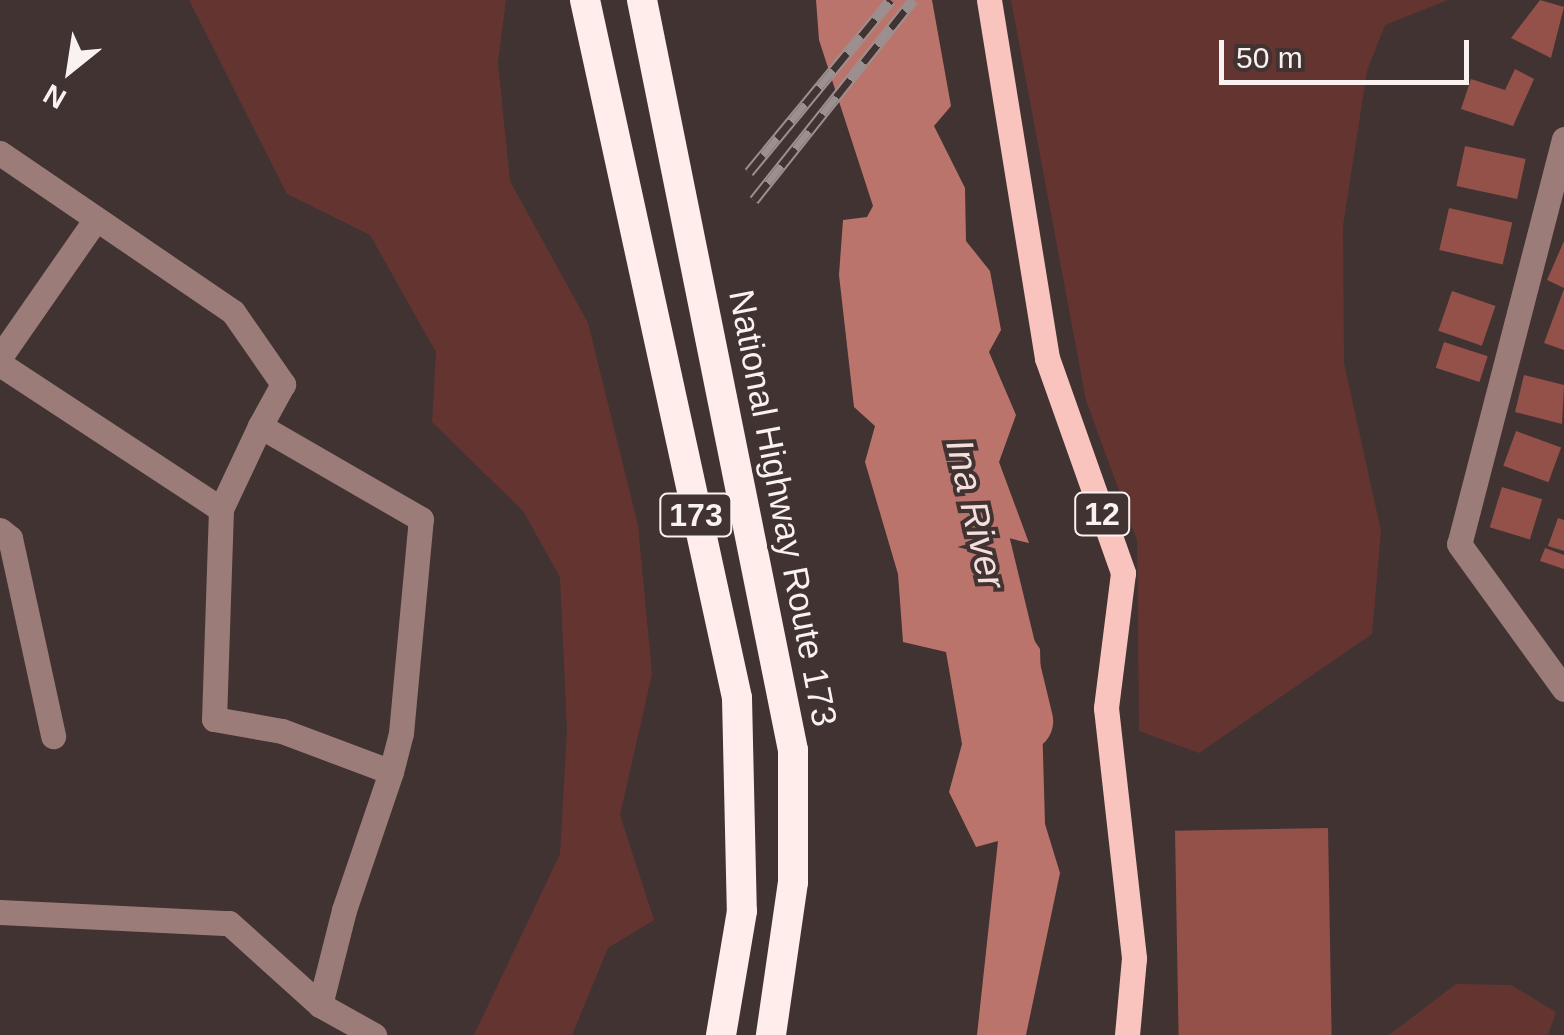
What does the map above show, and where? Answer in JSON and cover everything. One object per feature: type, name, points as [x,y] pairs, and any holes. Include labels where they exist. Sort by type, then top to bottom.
[{"type":"highway","name":"173","points":[[585,0],[736,698],[742,911],[721,1035]]},
{"type":"highway","name":"National Highway Route 173","points":[[642,0],[793,750],[793,882],[771,1035]]},
{"type":"main road","name":"12","points":[[989,0],[1047,358],[1123,573],[1106,708],[1134,958],[1127,1035]]},
{"type":"street","points":[[1564,138],[1460,544],[1564,689]]},
{"type":"street","points":[[0,153],[234,312],[283,384],[221,508],[214,719],[282,731],[391,772]]},
{"type":"street","points":[[96,219],[0,361],[221,508]]},
{"type":"street","points":[[260,426],[421,519],[391,772],[320,1005]]},
{"type":"street","points":[[0,530],[10,538],[53,736]]},
{"type":"street","points":[[0,912],[229,922],[320,1005],[374,1035]]},
{"type":"shaded area","points":[[189,0],[506,0],[498,63],[510,181],[588,323],[638,525],[652,674],[620,815],[654,920],[608,948],[572,1035],[474,1035],[560,854],[567,730],[560,577],[523,511],[432,422],[436,352],[370,235],[287,194]]},
{"type":"shaded area","points":[[1011,0],[1448,0],[1385,25],[1367,71],[1343,226],[1344,363],[1381,531],[1372,634],[1199,753],[1139,731],[1137,540],[1086,400]]},
{"type":"shaded area","points":[[1456,984],[1511,985],[1556,1012],[1548,1035],[1389,1035]]},
{"type":"water","points":[[816,0],[932,0],[951,106],[934,126],[965,188],[966,241],[990,271],[1001,330],[989,352],[1016,415],[999,462],[1029,543],[983,532],[987,551],[974,554],[970,572],[975,586],[1000,598],[994,639],[1032,637],[1040,649],[1045,824],[1060,873],[1026,1035],[977,1035],[998,841],[976,847],[949,792],[962,744],[946,652],[903,642],[898,574],[865,462],[875,426],[854,407],[839,275],[843,220],[867,217],[873,206],[819,40]]},
{"type":"building","points":[[1540,0],[1564,7],[1551,58],[1511,38]]},
{"type":"building","points":[[1515,69],[1534,79],[1513,126],[1461,109],[1471,79],[1505,90]]},
{"type":"building","points":[[1465,146],[1526,159],[1517,199],[1456,186]]},
{"type":"building","points":[[1449,208],[1512,223],[1503,265],[1439,250]]},
{"type":"building","points":[[1564,241],[1564,288],[1547,280]]},
{"type":"building","points":[[1564,289],[1564,350],[1544,343]]},
{"type":"building","points":[[1452,291],[1495,306],[1482,346],[1438,331]]},
{"type":"building","points":[[1444,342],[1488,356],[1479,382],[1436,368]]},
{"type":"building","points":[[1524,375],[1564,385],[1562,424],[1515,412]]},
{"type":"building","points":[[1516,431],[1561,447],[1548,482],[1503,466]]},
{"type":"building","points":[[1502,487],[1542,499],[1530,539],[1490,527]]},
{"type":"building","points":[[1558,518],[1564,520],[1564,551],[1548,546]]},
{"type":"building","points":[[1545,548],[1564,555],[1564,569],[1540,561]]},
{"type":"building","points":[[1328,828],[1332,1035],[1179,1035],[1175,831]]},
{"type":"waterway","name":"Ina River","points":[[959,456],[1023,721]]},
{"type":"railway","points":[[749,172],[891,0]]},
{"type":"railway","points":[[754,200],[913,0]]}]
